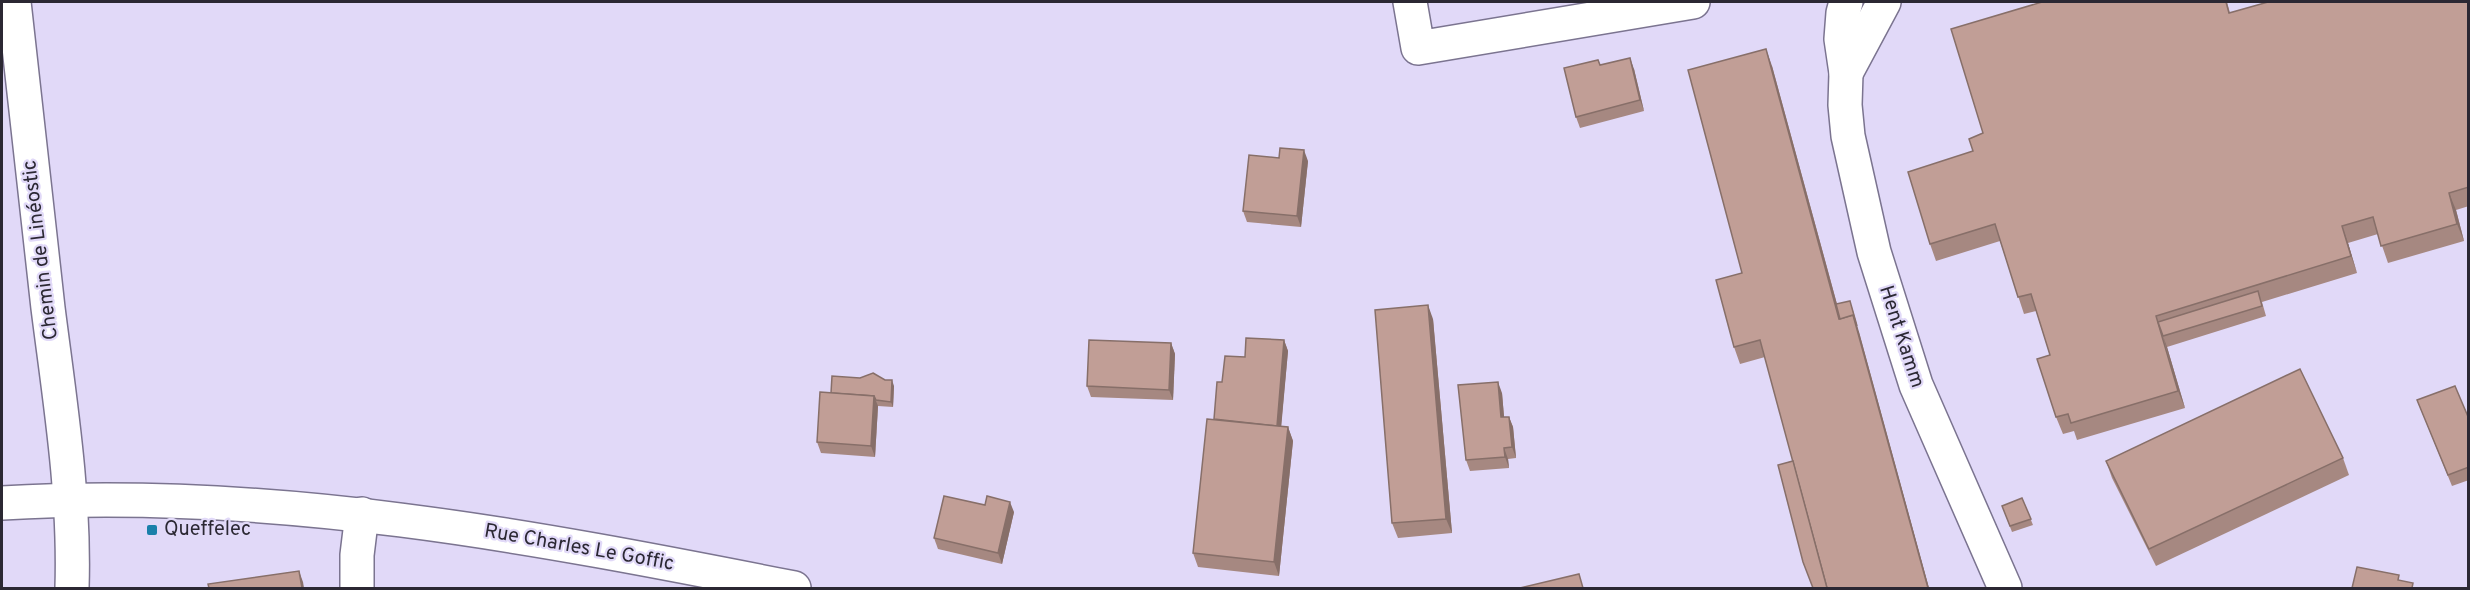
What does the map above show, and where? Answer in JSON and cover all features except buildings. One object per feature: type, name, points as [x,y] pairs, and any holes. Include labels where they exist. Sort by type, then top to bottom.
[{"type":"street","name":"Chemin de Linéostic","points":[[14,2],[71,499],[72,588]]},
{"type":"street","points":[[1410,2],[1418,48],[1694,2]]},
{"type":"street","name":"Hent Kamm","points":[[1846,2],[1841,39],[1846,73],[1846,115],[1857,181],[1874,252],[1916,385],[2005,588]]},
{"type":"street","name":"Hent Kamm","points":[[1846,73],[1884,2]]},
{"type":"street","name":"Rue Charles Le Goffic","points":[[2,503],[71,499],[221,502],[363,514],[531,538],[794,588]]},
{"type":"street","points":[[357,588],[357,555],[363,514]]},
{"type":"place","name":"Queffelec","points":[[152,530]]}]
